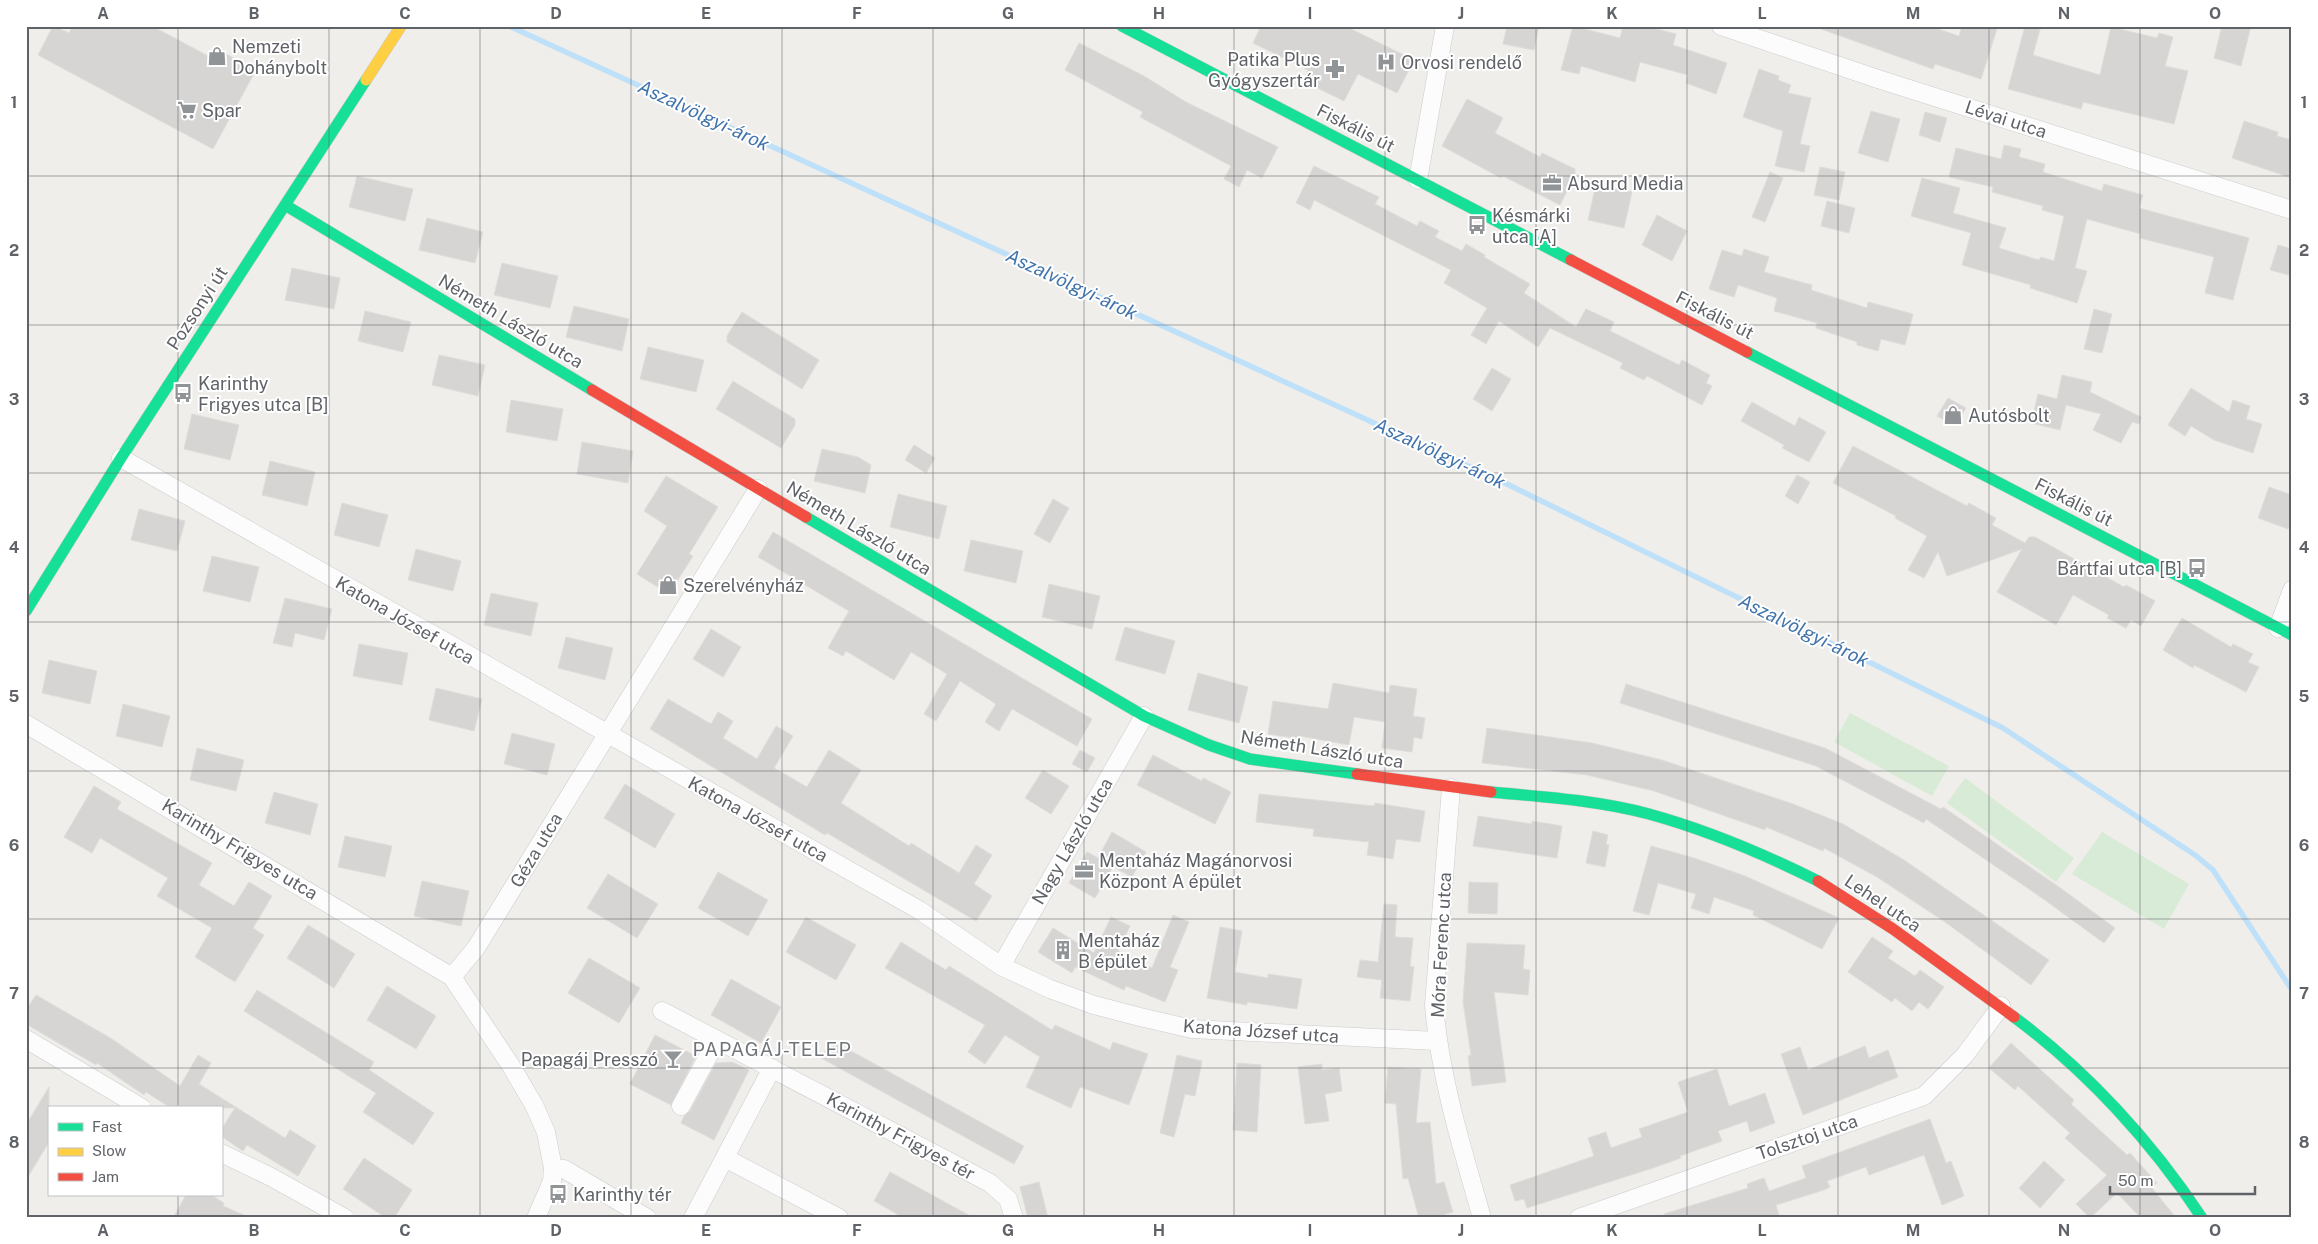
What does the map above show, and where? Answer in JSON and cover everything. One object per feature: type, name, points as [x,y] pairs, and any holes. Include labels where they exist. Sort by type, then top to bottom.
[{"type":"street","name":"Pozsonyi út","points":[[26,611],[121,458],[401,26]]},
{"type":"street","name":"Fiskális út","points":[[1122,26],[2285,631]]},
{"type":"street","points":[[1418,180],[1446,26]]},
{"type":"street","name":"Lévai utca","points":[[1721,26],[1881,80],[2292,210]]},
{"type":"street","name":"Németh László utca","points":[[284,205],[758,489],[1144,716],[1209,745],[1250,759],[1451,788]]},
{"type":"street","name":"Katona József utca","points":[[121,458],[919,910],[1001,966],[1050,989],[1094,1006],[1192,1029],[1437,1041]]},
{"type":"street","name":"Géza utca","points":[[452,977],[476,948],[758,489]]},
{"type":"street","points":[[2285,631],[2292,590]]},
{"type":"street","name":"Nagy László utca","points":[[1001,966],[1144,716]]},
{"type":"street","name":"Karinthy Frigyes utca","points":[[26,724],[452,977]]},
{"type":"street","name":"Lehel utca","points":[[1451,788],[1591,802],[1648,814],[1761,853],[1821,883],[1893,929],[2034,1031],[2085,1078],[2123,1118],[2173,1174],[2202,1218]]},
{"type":"street","name":"Móra Ferenc utca","points":[[1451,788],[1434,1005],[1437,1041],[1454,1121],[1482,1218]]},
{"type":"street","points":[[452,977],[512,1066],[534,1105],[546,1132],[553,1168],[552,1181],[536,1218]]},
{"type":"street","name":"Tolsztoj utca","points":[[1579,1218],[1924,1096],[1965,1055],[2002,1006]]},
{"type":"street","name":"Karinthy Frigyes tér","points":[[662,1011],[990,1182],[1008,1199],[1014,1218]]},
{"type":"street","points":[[26,1039],[139,1106]]},
{"type":"street","points":[[681,1106],[717,1040]]},
{"type":"street","points":[[693,1218],[772,1068]]},
{"type":"street","points":[[222,1153],[271,1177],[345,1218]]},
{"type":"street","points":[[725,1158],[838,1218]]},
{"type":"street","points":[[553,1168],[564,1169],[646,1218]]},
{"type":"green space","points":[[1850,713],[1949,766],[1932,796],[1834,742]]},
{"type":"green space","points":[[1965,778],[2074,858],[2056,882],[1947,803]]},
{"type":"green space","points":[[2102,832],[2189,884],[2164,929],[2072,874]]},
{"type":"building","name":"Spar","points":[[53,26],[69,33],[73,26],[152,26],[210,57],[215,48],[256,70],[213,149],[38,55]]},
{"type":"building","points":[[1261,26],[1345,26],[1414,60],[1397,93],[1358,74],[1344,101],[1303,81],[1308,70],[1253,43]]},
{"type":"building","points":[[1507,26],[1539,26],[1534,50],[1503,44]]},
{"type":"building","points":[[1573,26],[1620,38],[1623,26],[1646,26],[1676,34],[1673,45],[1727,63],[1716,94],[1686,83],[1688,75],[1640,62],[1635,82],[1581,66],[1579,74],[1561,70]]},
{"type":"building","points":[[1821,26],[1929,26],[1959,36],[1962,26],[1988,26],[1997,29],[1981,79],[1935,64],[1933,69],[1821,29]]},
{"type":"building","points":[[2025,26],[2041,26],[2033,55],[2100,75],[2111,27],[2157,38],[2159,33],[2173,37],[2165,66],[2188,71],[2174,124],[2083,102],[2081,109],[2008,89]]},
{"type":"building","points":[[2222,26],[2251,26],[2241,66],[2214,58]]},
{"type":"building","points":[[1079,43],[1144,76],[1186,102],[1278,147],[1262,178],[1247,170],[1239,187],[1224,179],[1231,166],[1140,117],[1143,112],[1065,70]]},
{"type":"building","points":[[1759,69],[1779,76],[1778,80],[1791,85],[1788,93],[1811,98],[1800,144],[1810,146],[1804,172],[1775,166],[1783,131],[1743,117]]},
{"type":"building","points":[[1467,99],[1503,118],[1495,133],[1540,157],[1542,153],[1575,169],[1575,175],[1560,205],[1503,176],[1501,178],[1442,146]]},
{"type":"building","points":[[1871,111],[1900,119],[1888,162],[1858,153]]},
{"type":"building","points":[[1925,112],[1947,118],[1940,142],[1919,135]]},
{"type":"building","points":[[2244,121],[2278,132],[2277,136],[2292,140],[2292,178],[2232,158]]},
{"type":"building","points":[[2004,145],[2021,149],[2019,157],[2045,164],[2043,172],[2102,191],[2104,184],[2143,195],[2139,208],[2249,238],[2233,300],[2205,293],[2214,257],[2140,238],[2141,234],[2087,219],[2075,268],[2087,271],[2077,303],[2030,288],[2031,285],[1962,265],[1971,233],[1911,216],[1922,178],[1960,188],[1953,213],[2006,228],[1999,248],[2039,260],[2041,257],[2054,261],[2064,216],[2042,210],[2043,206],[1992,192],[1993,187],[1949,177],[1956,148],[2001,159]]},
{"type":"building","points":[[1314,166],[1379,197],[1375,204],[1417,226],[1420,221],[1439,231],[1435,237],[1462,251],[1466,244],[1485,255],[1484,257],[1530,284],[1524,293],[1576,327],[1586,309],[1614,322],[1610,331],[1679,365],[1682,360],[1710,375],[1706,383],[1712,386],[1702,405],[1647,376],[1644,380],[1620,368],[1623,363],[1550,328],[1538,347],[1499,321],[1486,344],[1471,335],[1487,308],[1444,283],[1451,270],[1314,200],[1310,210],[1296,203]]},
{"type":"building","points":[[1820,167],[1845,172],[1839,200],[1814,195]]},
{"type":"building","points":[[1770,172],[1783,178],[1765,222],[1752,217]]},
{"type":"building","points":[[357,176],[413,189],[405,221],[349,207]]},
{"type":"building","points":[[1596,184],[1632,192],[1624,228],[1588,220]]},
{"type":"building","points":[[1827,201],[1855,208],[1849,233],[1821,226]]},
{"type":"building","points":[[1657,215],[1687,231],[1672,261],[1642,245]]},
{"type":"building","points":[[427,218],[483,232],[475,263],[419,250]]},
{"type":"building","points":[[2278,245],[2292,249],[2292,276],[2270,270]]},
{"type":"building","points":[[1744,249],[1769,257],[1764,272],[1812,285],[1811,290],[1867,308],[1868,302],[1913,314],[1905,345],[1881,339],[1878,351],[1857,345],[1857,342],[1816,328],[1817,323],[1774,311],[1777,298],[1738,285],[1734,297],[1709,289],[1722,250],[1742,256]]},
{"type":"building","points":[[502,263],[558,276],[550,308],[494,295]]},
{"type":"building","points":[[292,268],[340,278],[334,309],[285,300]]},
{"type":"building","points":[[574,306],[629,319],[622,351],[566,337]]},
{"type":"building","points":[[2094,309],[2112,314],[2102,353],[2084,349]]},
{"type":"building","points":[[365,311],[411,322],[403,352],[358,341]]},
{"type":"building","points":[[742,312],[819,360],[802,389],[727,342],[727,336]]},
{"type":"building","points":[[648,347],[704,360],[696,392],[640,379]]},
{"type":"building","points":[[439,355],[485,365],[478,396],[432,385]]},
{"type":"building","points":[[1492,368],[1511,379],[1492,411],[1473,399]]},
{"type":"building","points":[[2062,375],[2092,382],[2090,392],[2141,417],[2139,424],[2132,422],[2121,443],[2093,430],[2101,414],[2066,405],[2060,430],[2031,423],[2038,394],[2057,399]]},
{"type":"building","points":[[733,381],[795,419],[795,425],[781,448],[716,409]]},
{"type":"building","points":[[2191,388],[2229,412],[2233,400],[2250,406],[2246,419],[2262,424],[2253,453],[2214,440],[2191,426],[2185,436],[2168,425]]},
{"type":"building","points":[[1948,398],[1966,408],[1955,426],[1937,416]]},
{"type":"building","points":[[511,400],[563,409],[557,441],[506,432]]},
{"type":"building","points":[[1752,402],[1795,426],[1799,417],[1826,432],[1809,462],[1782,448],[1784,445],[1741,421]]},
{"type":"building","points":[[192,414],[239,425],[230,460],[184,449]]},
{"type":"building","points":[[582,442],[633,451],[628,483],[577,474]]},
{"type":"building","points":[[914,445],[935,458],[926,473],[905,460]]},
{"type":"building","points":[[1853,446],[1967,506],[1969,503],[1996,518],[1992,525],[2025,543],[2029,537],[2035,537],[2124,587],[2126,585],[2155,601],[2141,626],[2131,620],[2126,628],[2107,618],[2109,615],[2073,595],[2056,625],[1997,592],[2022,549],[1947,576],[1938,552],[1924,578],[1908,570],[1927,536],[1895,518],[1896,516],[1833,483]]},
{"type":"building","points":[[822,449],[858,457],[871,465],[865,493],[814,481]]},
{"type":"building","points":[[270,461],[315,472],[307,506],[262,495]]},
{"type":"building","points":[[1797,475],[1810,482],[1798,504],[1785,496]]},
{"type":"building","points":[[666,476],[718,507],[689,554],[693,556],[669,594],[637,574],[667,526],[644,511]]},
{"type":"building","points":[[2269,487],[2292,495],[2292,519],[2288,529],[2258,518]]},
{"type":"building","points":[[898,494],[947,506],[939,539],[890,527]]},
{"type":"building","points":[[1053,499],[1069,508],[1050,543],[1034,534]]},
{"type":"building","points":[[342,503],[388,515],[379,547],[334,535]]},
{"type":"building","points":[[139,509],[185,521],[177,551],[131,540]]},
{"type":"building","points":[[773,532],[1092,719],[1077,746],[1012,709],[999,731],[985,722],[996,704],[960,681],[936,721],[924,714],[947,674],[911,652],[894,680],[846,651],[843,656],[828,648],[849,611],[758,557]]},
{"type":"building","points":[[971,540],[1023,551],[1016,583],[964,571]]},
{"type":"building","points":[[416,549],[461,561],[453,591],[408,580]]},
{"type":"building","points":[[212,556],[259,567],[250,602],[203,591]]},
{"type":"building","points":[[1049,584],[1100,596],[1092,629],[1042,617]]},
{"type":"building","points":[[491,593],[538,603],[531,636],[484,625]]},
{"type":"building","points":[[285,598],[332,609],[324,640],[295,633],[292,647],[273,643]]},
{"type":"building","points":[[2182,618],[2231,647],[2233,644],[2253,654],[2248,662],[2259,667],[2246,692],[2194,665],[2193,668],[2163,650]]},
{"type":"building","points":[[1125,627],[1175,641],[1165,674],[1115,660]]},
{"type":"building","points":[[711,629],[741,647],[723,677],[693,659]]},
{"type":"building","points":[[566,637],[613,648],[605,680],[558,668]]},
{"type":"building","points":[[359,644],[408,653],[402,685],[353,676]]},
{"type":"building","points":[[49,660],[97,671],[90,704],[42,693]]},
{"type":"building","points":[[1198,673],[1248,687],[1239,723],[1188,710]]},
{"type":"building","points":[[1333,683],[1389,693],[1390,685],[1417,689],[1413,716],[1425,718],[1422,739],[1414,737],[1412,752],[1382,748],[1385,722],[1354,717],[1349,745],[1300,736],[1300,739],[1268,734],[1273,701],[1328,709]]},
{"type":"building","points":[[1626,684],[1825,748],[1941,809],[1943,807],[2115,928],[2104,943],[1926,819],[1924,823],[1816,766],[1620,703]]},
{"type":"building","points":[[436,688],[482,699],[474,731],[429,720]]},
{"type":"building","points":[[668,699],[711,724],[718,712],[733,721],[723,738],[757,759],[776,726],[793,736],[774,768],[807,787],[829,750],[861,770],[841,803],[909,846],[911,843],[959,873],[976,845],[992,855],[974,884],[992,896],[976,921],[827,833],[825,835],[650,729]]},
{"type":"building","points":[[123,704],[170,716],[162,747],[116,736]]},
{"type":"building","points":[[1487,728],[1592,743],[1662,760],[1793,804],[1843,824],[1904,860],[2049,960],[2031,985],[1945,922],[1877,877],[1824,848],[1823,851],[1766,827],[1765,830],[1654,791],[1587,775],[1482,763]]},
{"type":"building","points":[[512,733],[555,744],[547,775],[504,764]]},
{"type":"building","points":[[197,748],[244,760],[236,791],[190,780]]},
{"type":"building","points":[[1080,750],[1095,758],[1087,772],[1072,764]]},
{"type":"building","points":[[1153,755],[1202,781],[1203,778],[1231,792],[1215,824],[1137,785]]},
{"type":"building","points":[[1043,770],[1069,786],[1051,814],[1025,798]]},
{"type":"building","points":[[625,784],[675,814],[655,848],[604,818]]},
{"type":"building","points":[[94,786],[121,802],[117,809],[212,863],[199,885],[234,906],[249,882],[272,896],[253,928],[264,935],[235,982],[195,957],[212,928],[157,896],[168,878],[100,838],[92,853],[64,837]]},
{"type":"building","points":[[274,792],[318,804],[310,835],[265,823]]},
{"type":"building","points":[[1259,794],[1374,806],[1375,803],[1425,811],[1420,842],[1396,839],[1393,859],[1367,855],[1369,842],[1313,836],[1314,829],[1256,822]]},
{"type":"building","points":[[1478,816],[1532,824],[1532,821],[1562,826],[1557,858],[1473,846]]},
{"type":"building","points":[[1593,831],[1608,835],[1606,844],[1609,845],[1605,867],[1586,863]]},
{"type":"building","points":[[1112,832],[1146,852],[1132,877],[1113,867],[1095,898],[1069,883],[1087,852],[1098,858]]},
{"type":"building","points":[[345,836],[392,846],[385,877],[338,867]]},
{"type":"building","points":[[1651,846],[1694,858],[1745,876],[1839,918],[1822,949],[1753,915],[1754,911],[1714,897],[1709,914],[1691,908],[1696,894],[1658,883],[1649,915],[1633,911]]},
{"type":"building","points":[[718,872],[768,900],[748,936],[698,908]]},
{"type":"building","points":[[608,874],[658,904],[637,938],[587,908]]},
{"type":"building","points":[[422,881],[469,891],[461,926],[414,916]]},
{"type":"building","points":[[1469,882],[1498,883],[1497,914],[1468,913]]},
{"type":"building","points":[[1384,904],[1397,905],[1395,937],[1413,938],[1410,966],[1414,967],[1410,1001],[1380,998],[1382,980],[1357,977],[1360,960],[1378,962]]},
{"type":"building","points":[[1173,915],[1189,922],[1170,967],[1178,970],[1165,1002],[1126,986],[1124,990],[1075,967],[1072,973],[1038,952],[1053,928],[1094,953],[1111,917],[1130,926],[1118,951],[1152,968]]},
{"type":"building","points":[[806,917],[856,945],[836,980],[786,952]]},
{"type":"building","points":[[308,925],[355,954],[334,988],[287,958]]},
{"type":"building","points":[[1220,927],[1242,931],[1235,972],[1268,978],[1268,974],[1302,979],[1297,1009],[1247,1002],[1247,1005],[1207,998]]},
{"type":"building","points":[[1872,937],[1893,951],[1888,958],[1915,976],[1920,970],[1944,987],[1928,1009],[1919,1002],[1912,1011],[1895,998],[1892,1002],[1848,972]]},
{"type":"building","points":[[901,942],[946,970],[949,966],[1052,1030],[1055,1025],[1110,1050],[1113,1042],[1148,1054],[1129,1105],[1080,1087],[1071,1108],[1026,1087],[1040,1057],[1005,1035],[985,1064],[968,1052],[985,1025],[885,968]]},
{"type":"building","points":[[1467,943],[1525,945],[1523,969],[1530,970],[1528,995],[1494,992],[1506,1082],[1472,1086],[1468,1056],[1471,1055],[1463,1002]]},
{"type":"building","points":[[589,958],[640,988],[619,1023],[568,993]]},
{"type":"building","points":[[731,979],[781,1007],[761,1043],[711,1015]]},
{"type":"building","points":[[387,986],[436,1016],[416,1049],[367,1020]]},
{"type":"building","points":[[257,990],[374,1062],[369,1070],[434,1113],[413,1145],[363,1112],[376,1093],[244,1011]]},
{"type":"building","points":[[36,995],[112,1039],[180,1086],[198,1055],[211,1063],[199,1084],[285,1138],[290,1130],[316,1146],[298,1176],[247,1145],[243,1151],[222,1137],[222,1128],[235,1108],[222,1108],[222,1106],[168,1106],[146,1092],[144,1095],[97,1063],[96,1065],[26,1024],[26,1010]]},
{"type":"building","points":[[655,1035],[696,1056],[671,1105],[630,1084]]},
{"type":"building","points":[[831,1040],[1024,1146],[1014,1164],[821,1058]]},
{"type":"building","points":[[2011,1043],[2074,1100],[2071,1104],[2127,1155],[2130,1153],[2157,1183],[2152,1188],[2176,1218],[2141,1218],[2117,1193],[2090,1218],[2076,1204],[2107,1175],[2065,1138],[2070,1133],[2018,1086],[2015,1090],[1989,1068]]},
{"type":"building","points":[[1865,1046],[1869,1058],[1888,1050],[1898,1077],[1803,1115],[1781,1054],[1800,1047],[1808,1070]]},
{"type":"building","points":[[1177,1055],[1202,1061],[1195,1096],[1185,1094],[1174,1137],[1160,1133]]},
{"type":"building","points":[[732,1062],[749,1070],[714,1140],[681,1123],[684,1116],[690,1111],[716,1063]]},
{"type":"building","points":[[1237,1063],[1261,1065],[1257,1132],[1233,1130]]},
{"type":"building","points":[[1322,1064],[1322,1070],[1339,1068],[1342,1091],[1325,1094],[1329,1121],[1305,1124],[1298,1067]]},
{"type":"building","points":[[1388,1067],[1421,1069],[1416,1123],[1430,1122],[1436,1184],[1444,1182],[1453,1212],[1433,1218],[1419,1218],[1408,1178],[1403,1179],[1396,1104],[1385,1103]]},
{"type":"building","points":[[1717,1069],[1729,1106],[1765,1093],[1775,1123],[1750,1132],[1747,1121],[1718,1131],[1722,1141],[1680,1156],[1681,1158],[1527,1208],[1524,1199],[1515,1201],[1510,1185],[1594,1156],[1588,1138],[1606,1132],[1611,1148],[1642,1137],[1639,1129],[1688,1112],[1678,1082]]},
{"type":"building","points":[[49,1087],[48,1144],[26,1180],[26,1125]]},
{"type":"building","points":[[1930,1119],[1946,1163],[1951,1161],[1964,1196],[1942,1205],[1924,1155],[1869,1175],[1866,1167],[1827,1181],[1830,1187],[1824,1190],[1776,1205],[1780,1218],[1665,1218],[1664,1214],[1748,1188],[1747,1184],[1764,1178],[1769,1191],[1806,1178],[1802,1166]]},
{"type":"building","points":[[364,1158],[412,1190],[394,1218],[386,1218],[343,1189]]},
{"type":"building","points":[[2044,1161],[2065,1180],[2040,1208],[2019,1188]]},
{"type":"building","points":[[890,1172],[974,1218],[904,1218],[874,1201]]},
{"type":"building","points":[[1039,1182],[1048,1218],[1028,1218],[1020,1187]]},
{"type":"building","points":[[185,1196],[213,1196],[224,1203],[223,1206],[251,1218],[173,1218]]},
{"type":"waterway","name":"Aszalvölgyi-árok","points":[[509,26],[1505,483],[2003,728],[2195,855],[2213,870],[2292,990]]},
{"type":"traffic: fast","points":[[1122,26],[1571,260]]},
{"type":"traffic: fast","points":[[26,611],[121,458],[366,80]]},
{"type":"traffic: fast","points":[[285,205],[592,390]]},
{"type":"traffic: fast","points":[[1747,352],[2292,635]]},
{"type":"traffic: fast","points":[[806,517],[1144,716],[1209,745],[1250,759],[1357,774]]},
{"type":"traffic: fast","points":[[1491,792],[1590,802],[1649,814],[1735,843],[1818,881]]},
{"type":"traffic: fast","points":[[2014,1017],[2067,1060],[2117,1109],[2162,1162],[2202,1218]]},
{"type":"traffic: slow","points":[[366,80],[401,26]]},
{"type":"traffic: jam","points":[[1571,260],[1747,352]]},
{"type":"traffic: jam","points":[[592,390],[806,517]]},
{"type":"traffic: jam","points":[[1357,774],[1491,792]]},
{"type":"traffic: jam","points":[[1818,881],[1893,929],[2014,1017]]},
{"type":"place","name":"Nemzeti Dohánybolt","points":[[217,56]]},
{"type":"place","name":"Orvosi rendelő","points":[[1386,62]]},
{"type":"place","name":"Patika Plus Gyógyszertár","points":[[1335,69]]},
{"type":"place","name":"Spar","points":[[187,110]]},
{"type":"place","name":"Absurd Media","points":[[1552,183]]},
{"type":"place","name":"Késmárki utca [A]","points":[[1477,225]]},
{"type":"place","name":"Karinthy Frigyes utca [B]","points":[[183,393]]},
{"type":"place","name":"Autósbolt","points":[[1953,415]]},
{"type":"place","name":"Bártfai utca [B]","points":[[2197,568]]},
{"type":"place","name":"Szerelvényház","points":[[668,585]]},
{"type":"place","name":"Mentaház Magánorvosi Központ A épület","points":[[1084,870]]},
{"type":"place","name":"Mentaház B épület","points":[[1063,950]]},
{"type":"place","name":"Papagáj Presszó","points":[[673,1059]]},
{"type":"place","name":"Karinthy tér","points":[[558,1194]]},
{"type":"district","name":"PAPAGÁJ-TELEP","points":[[772,1049]]}]
